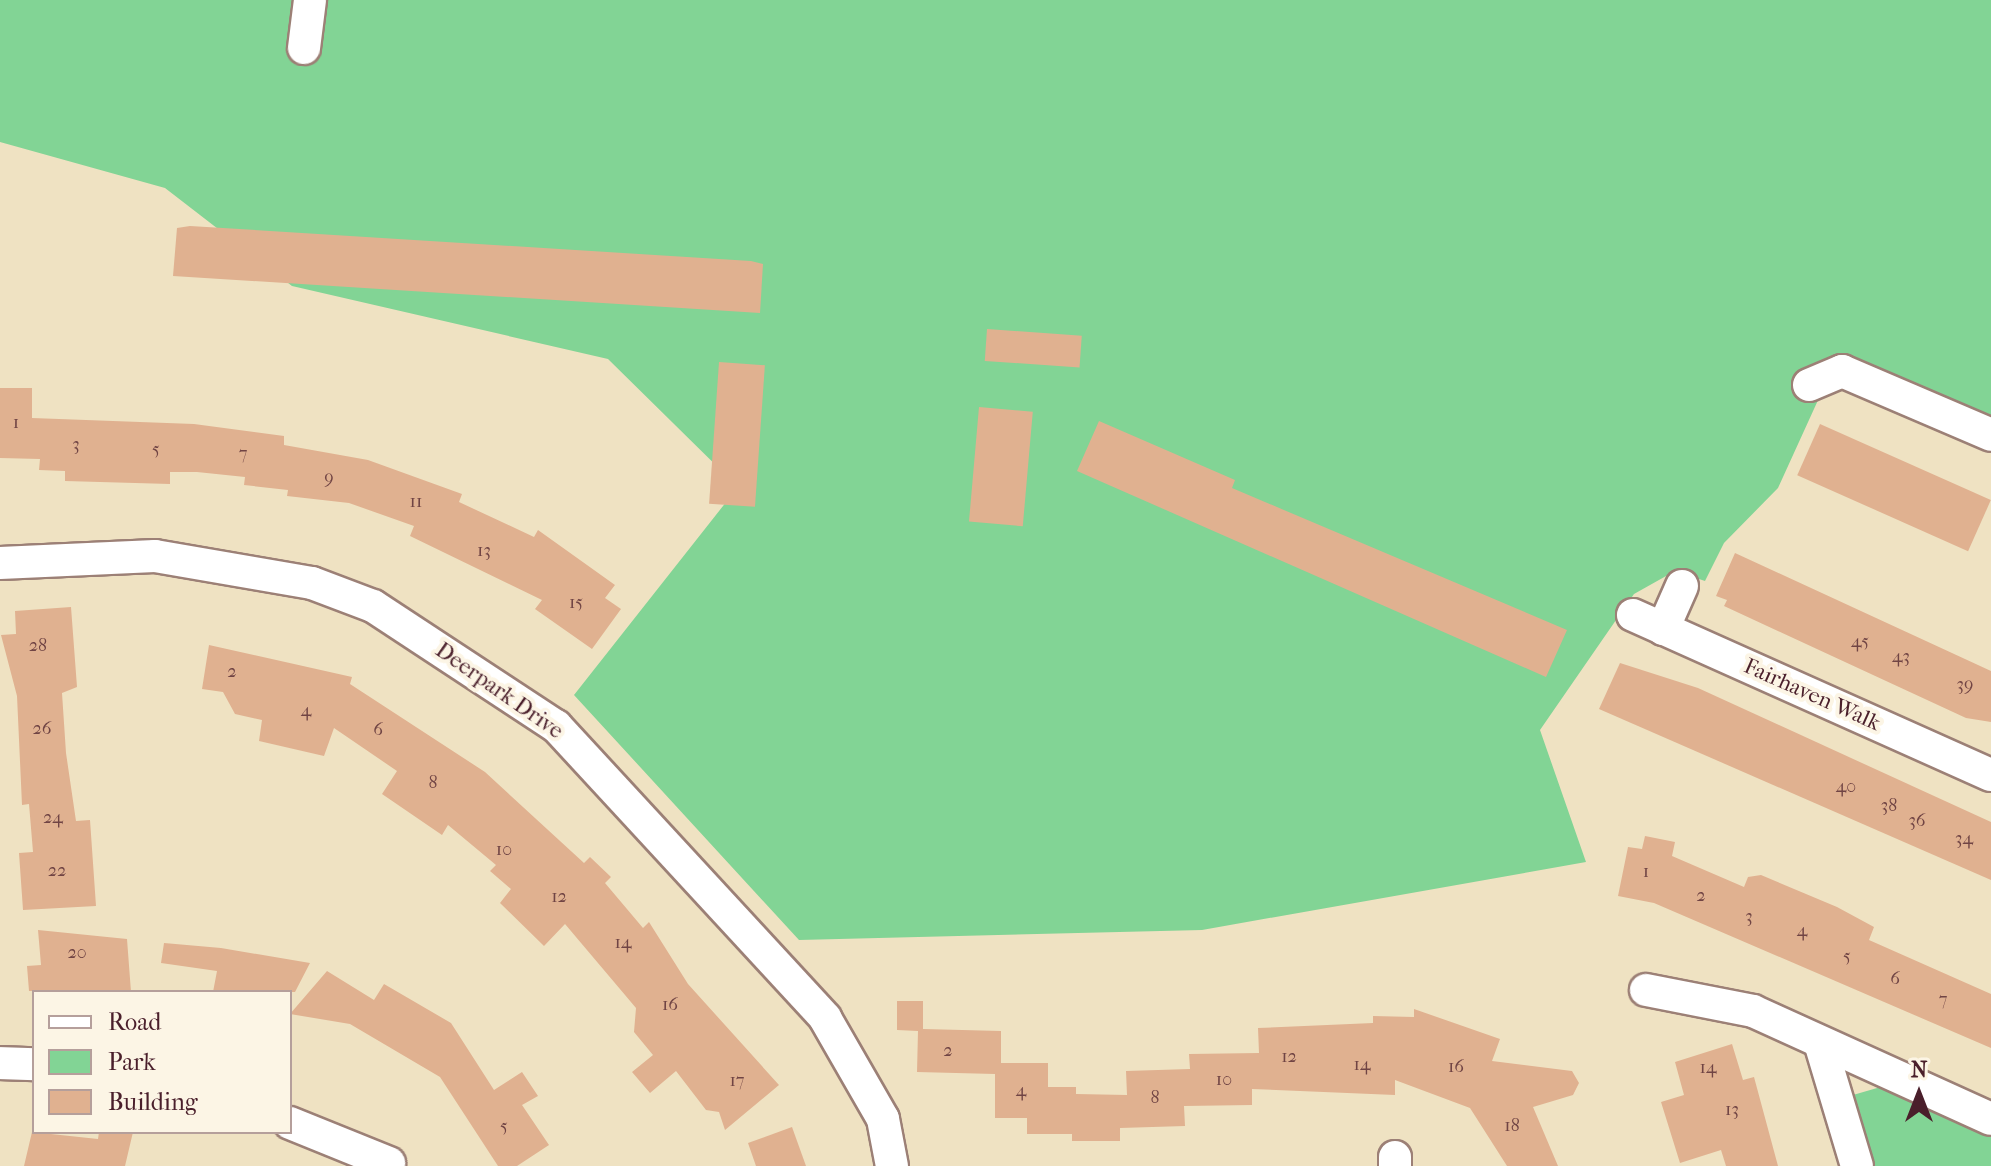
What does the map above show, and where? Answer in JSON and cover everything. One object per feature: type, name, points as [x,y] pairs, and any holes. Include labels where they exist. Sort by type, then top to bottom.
[{"type":"street","points":[[304,48],[310,0]]},
{"type":"street","points":[[1809,385],[1842,371],[1991,435]]},
{"type":"street","name":"Deerpark Drive","points":[[0,563],[155,556],[312,583],[373,606],[556,726],[825,1018],[883,1119],[892,1166]]},
{"type":"street","points":[[1663,629],[1682,586]]},
{"type":"street","name":"Fairhaven Walk","points":[[1633,615],[1991,775]]},
{"type":"street","points":[[1646,990],[1721,1000],[1991,1119]]},
{"type":"street","points":[[1821,1046],[1857,1166]]},
{"type":"street","points":[[0,1063],[32,1064]]},
{"type":"street","points":[[292,1124],[389,1163]]},
{"type":"green space","points":[[0,0],[1991,0],[1991,423],[1861,365],[1819,398],[1778,488],[1724,543],[1705,581],[1675,571],[1634,594],[1540,730],[1586,862],[1202,930],[799,940],[574,695],[738,487],[608,359],[292,286],[165,188],[0,142]]},
{"type":"green space","points":[[1884,1086],[1991,1135],[1991,1166],[1866,1166],[1853,1095]]},
{"type":"building","points":[[190,226],[751,261],[763,264],[760,313],[173,276],[177,228]]},
{"type":"building","points":[[987,329],[1082,336],[1080,368],[985,361]]},
{"type":"building","points":[[719,362],[765,365],[755,507],[709,504]]},
{"type":"building","points":[[0,388],[32,388],[32,418],[194,424],[284,436],[284,445],[368,460],[462,494],[459,502],[534,537],[538,530],[615,585],[605,598],[621,609],[592,649],[535,609],[542,600],[410,536],[414,526],[349,503],[287,496],[288,490],[244,485],[245,477],[197,472],[170,472],[170,484],[65,481],[65,471],[39,470],[40,459],[0,458]]},
{"type":"building","points":[[979,407],[1033,412],[1023,526],[969,522]]},
{"type":"building","points":[[1099,421],[1235,480],[1232,488],[1567,630],[1546,677],[1077,471]]},
{"type":"building","points":[[1820,424],[1991,500],[1968,551],[1797,475]]},
{"type":"building","points":[[1735,553],[1991,671],[1991,722],[1966,718],[1724,606],[1727,600],[1716,596]]},
{"type":"building","points":[[71,607],[77,687],[62,693],[66,753],[76,821],[90,820],[96,906],[23,910],[19,853],[33,852],[29,804],[22,805],[17,696],[1,635],[16,634],[15,611]]},
{"type":"building","points":[[209,645],[352,677],[350,684],[485,772],[584,863],[590,857],[611,877],[605,883],[643,928],[649,922],[688,984],[779,1085],[725,1130],[719,1112],[706,1110],[676,1071],[650,1093],[632,1072],[653,1055],[634,1032],[636,1008],[565,924],[544,946],[500,903],[511,889],[490,871],[496,865],[448,825],[442,835],[382,794],[397,771],[334,728],[324,756],[259,741],[262,720],[235,714],[223,692],[202,689]]},
{"type":"building","points":[[1620,663],[1698,688],[1991,822],[1991,880],[1599,709]]},
{"type":"building","points":[[1645,836],[1675,842],[1672,856],[1744,887],[1748,877],[1761,875],[1837,907],[1874,927],[1869,940],[1991,994],[1991,1048],[1654,903],[1618,896],[1628,847],[1642,849]]},
{"type":"building","points":[[38,930],[127,939],[131,990],[29,991],[27,966],[41,965]]},
{"type":"building","points":[[164,943],[221,948],[310,963],[295,992],[292,992],[213,990],[217,971],[161,963]]},
{"type":"building","points":[[327,971],[374,1000],[384,984],[451,1023],[494,1090],[522,1072],[538,1096],[522,1105],[549,1145],[517,1166],[498,1166],[440,1077],[350,1024],[292,1014]]},
{"type":"building","points":[[897,1001],[923,1001],[923,1029],[1001,1031],[1001,1063],[1048,1063],[1048,1087],[1076,1087],[1076,1094],[1127,1095],[1126,1071],[1190,1069],[1189,1054],[1259,1053],[1258,1028],[1373,1023],[1373,1016],[1414,1017],[1414,1009],[1500,1039],[1492,1061],[1572,1071],[1579,1083],[1573,1095],[1533,1107],[1558,1166],[1507,1166],[1470,1108],[1395,1080],[1395,1095],[1252,1089],[1252,1105],[1184,1106],[1185,1126],[1120,1128],[1120,1141],[1072,1141],[1072,1134],[1027,1134],[1027,1118],[995,1118],[995,1074],[917,1072],[918,1031],[897,1030]]},
{"type":"building","points":[[1732,1044],[1743,1080],[1754,1077],[1778,1166],[1726,1166],[1721,1150],[1680,1163],[1661,1102],[1684,1095],[1675,1062]]},
{"type":"building","points":[[792,1127],[806,1166],[756,1166],[748,1143]]},
{"type":"building","points":[[32,1132],[98,1139],[99,1134],[133,1134],[125,1166],[24,1166]]}]
